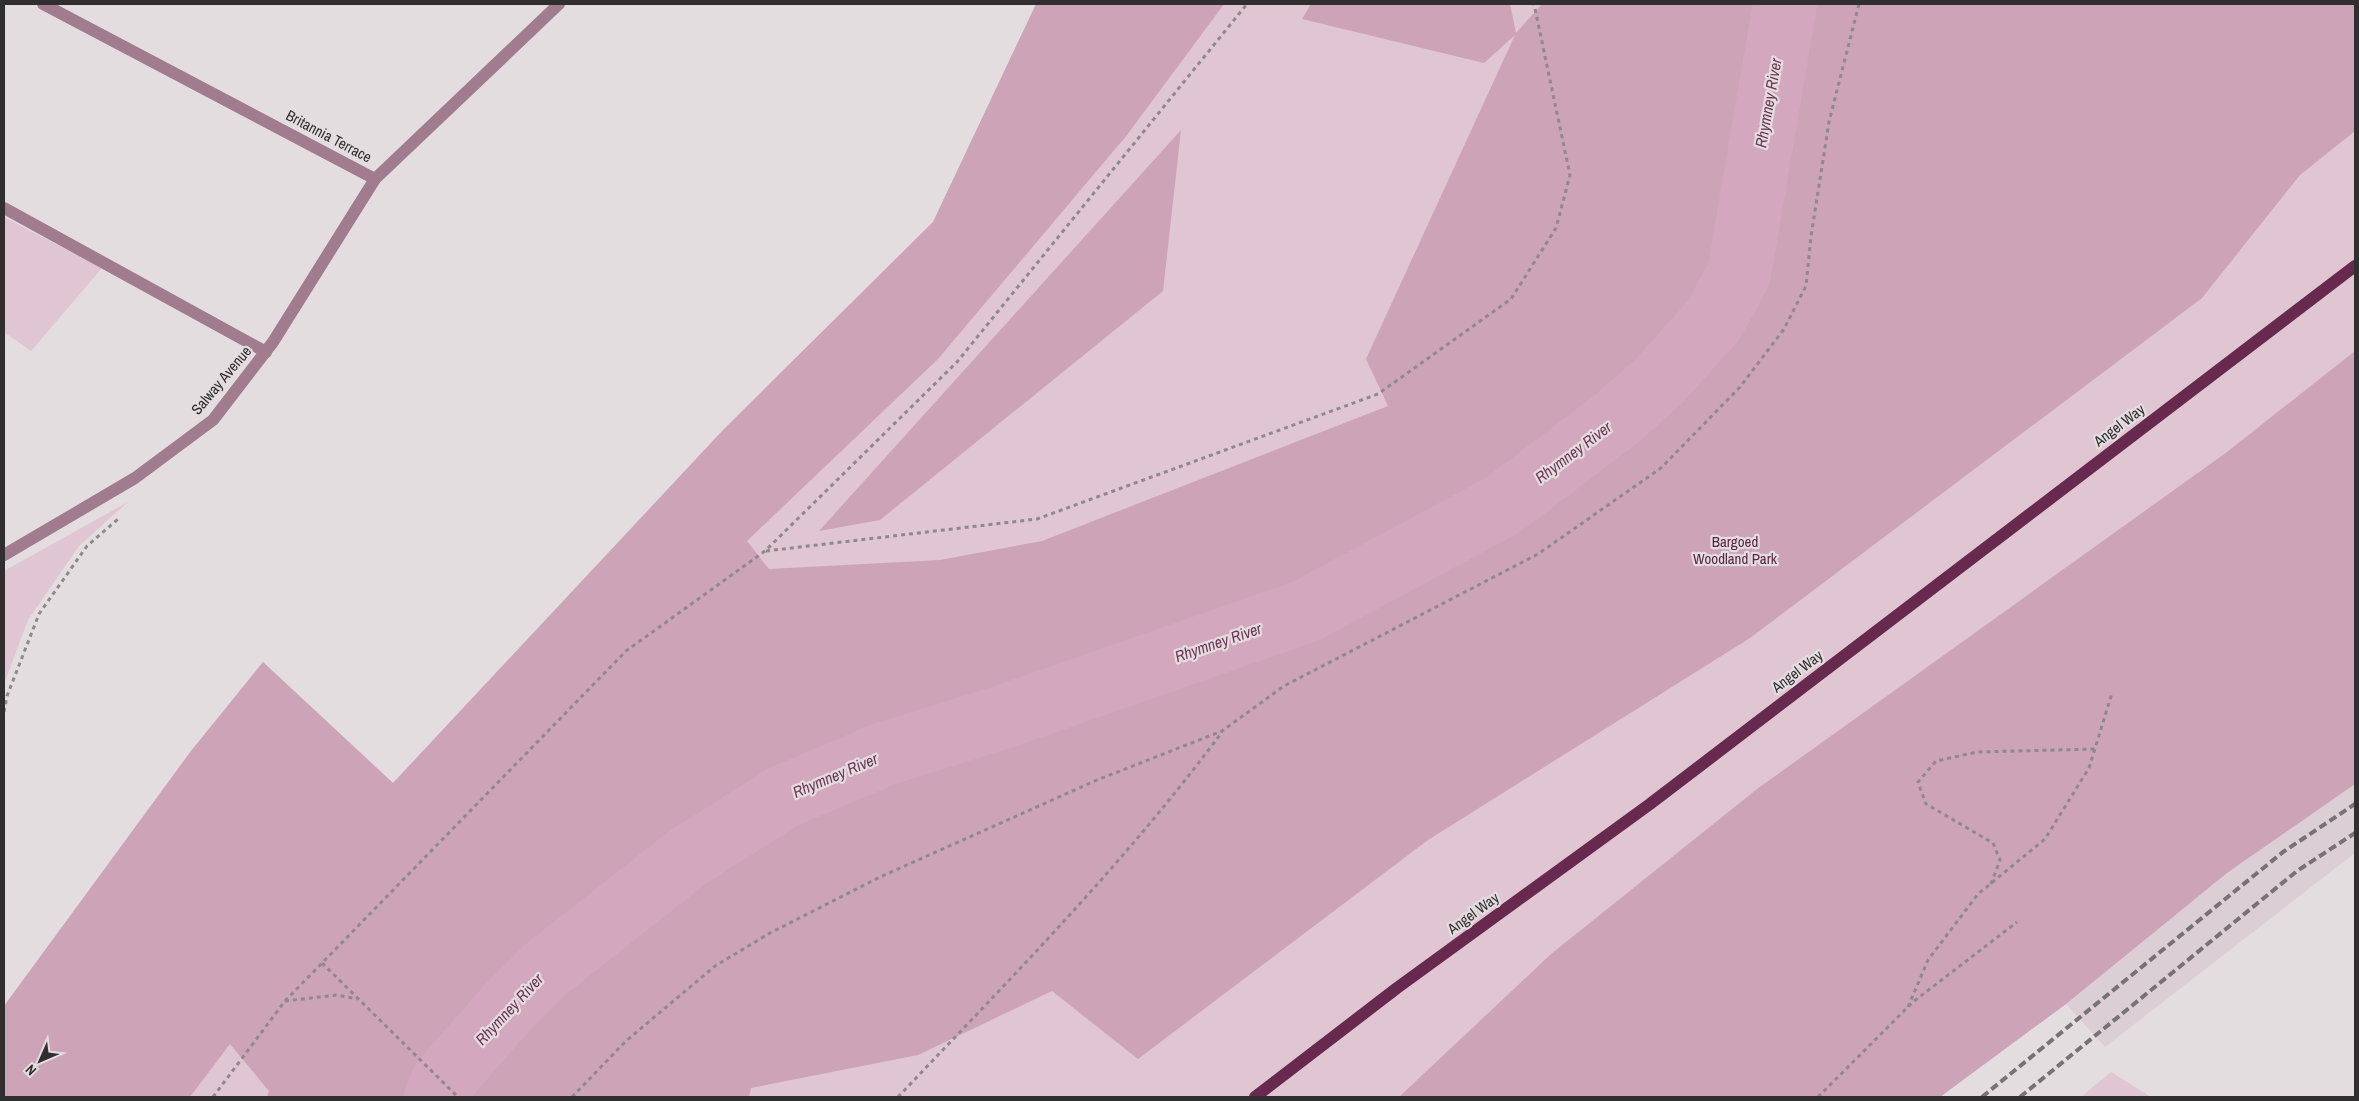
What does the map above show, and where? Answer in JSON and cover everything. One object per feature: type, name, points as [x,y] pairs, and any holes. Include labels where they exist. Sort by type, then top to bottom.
[{"type":"main road","name":"Angel Way","points":[[1255,1097],[1397,988],[1658,798],[2355,266]]},
{"type":"street","name":"Britannia Terrace","points":[[43,4],[375,179],[559,4]]},
{"type":"street","name":"Salway Avenue","points":[[4,555],[135,478],[213,420],[266,352],[375,179]]},
{"type":"street","points":[[4,208],[266,352]]},
{"type":"path","points":[[213,1097],[285,1001],[626,651],[765,552],[957,362],[1247,4]]},
{"type":"path","points":[[765,552],[1036,519],[1378,394],[1510,299],[1556,228],[1570,175],[1534,4]]},
{"type":"path","points":[[572,1097],[626,1042],[715,966],[770,933],[880,877],[1097,780],[1222,731],[1284,686],[1538,554],[1661,468],[1740,387],[1784,329],[1806,286],[1811,236],[1829,122],[1859,4]]},
{"type":"path","points":[[4,712],[39,614],[87,546],[121,516]]},
{"type":"path","points":[[1908,1006],[1928,960],[1978,894],[2045,839],[2089,768],[2112,693]]},
{"type":"path","points":[[898,1097],[1078,907],[1186,780],[1222,731]]},
{"type":"path","points":[[1991,884],[2000,860],[1993,843],[1926,804],[1918,782],[1936,761],[1977,752],[2095,749]]},
{"type":"path","points":[[1818,1097],[1908,1006],[2017,922]]},
{"type":"path","points":[[322,963],[458,1097]]},
{"type":"path","points":[[285,1001],[337,995],[358,999]]},
{"type":"shaded area","points":[[2355,784],[2355,853],[2105,1047],[2066,1004],[2227,873]]},
{"type":"green space","name":"Bargoed Woodland Park","points":[[1036,4],[2355,4],[2355,784],[2227,873],[2066,1004],[1940,1097],[4,1097],[4,1006],[191,751],[263,662],[393,783],[724,429],[933,222]]},
{"type":"green space","name":"Bargoed Woodland Park","points":[[1036,4],[1224,4],[1127,135],[938,359],[747,541],[769,569],[940,560],[1042,541],[1388,406],[1366,359],[1515,35],[1484,63],[1302,19],[1311,4],[1510,4],[1516,33],[1542,4],[2355,4],[2355,131],[2300,175],[2202,298],[1750,638],[1428,840],[1138,1059],[1052,991],[918,1055],[751,1088],[749,1097],[267,1097],[269,1091],[230,1044],[190,1097],[4,1097],[4,1006],[191,751],[263,662],[393,783],[724,429],[933,222]]},
{"type":"green space","points":[[1181,130],[1163,291],[880,520],[819,531]]},
{"type":"green space","points":[[4,217],[102,268],[31,351],[4,332]]},
{"type":"green space","points":[[2355,351],[2355,784],[2227,873],[2066,1004],[1940,1097],[1399,1097],[1551,954],[1757,789],[2227,452]]},
{"type":"green space","points":[[128,502],[79,546],[28,620],[4,684],[4,571]]},
{"type":"green space","points":[[2111,1072],[2151,1097],[2081,1097]]},
{"type":"waterway","name":"Rhymney River","points":[[436,1097],[443,1081],[505,1010],[546,969],[688,857],[783,797],[884,754],[1003,717],[1306,611],[1503,505],[1615,420],[1658,382],[1713,321],[1739,274],[1785,4]]},
{"type":"railway","points":[[1982,1097],[2283,852],[2355,804]]},
{"type":"railway","points":[[2020,1097],[2297,871],[2355,833]]}]
